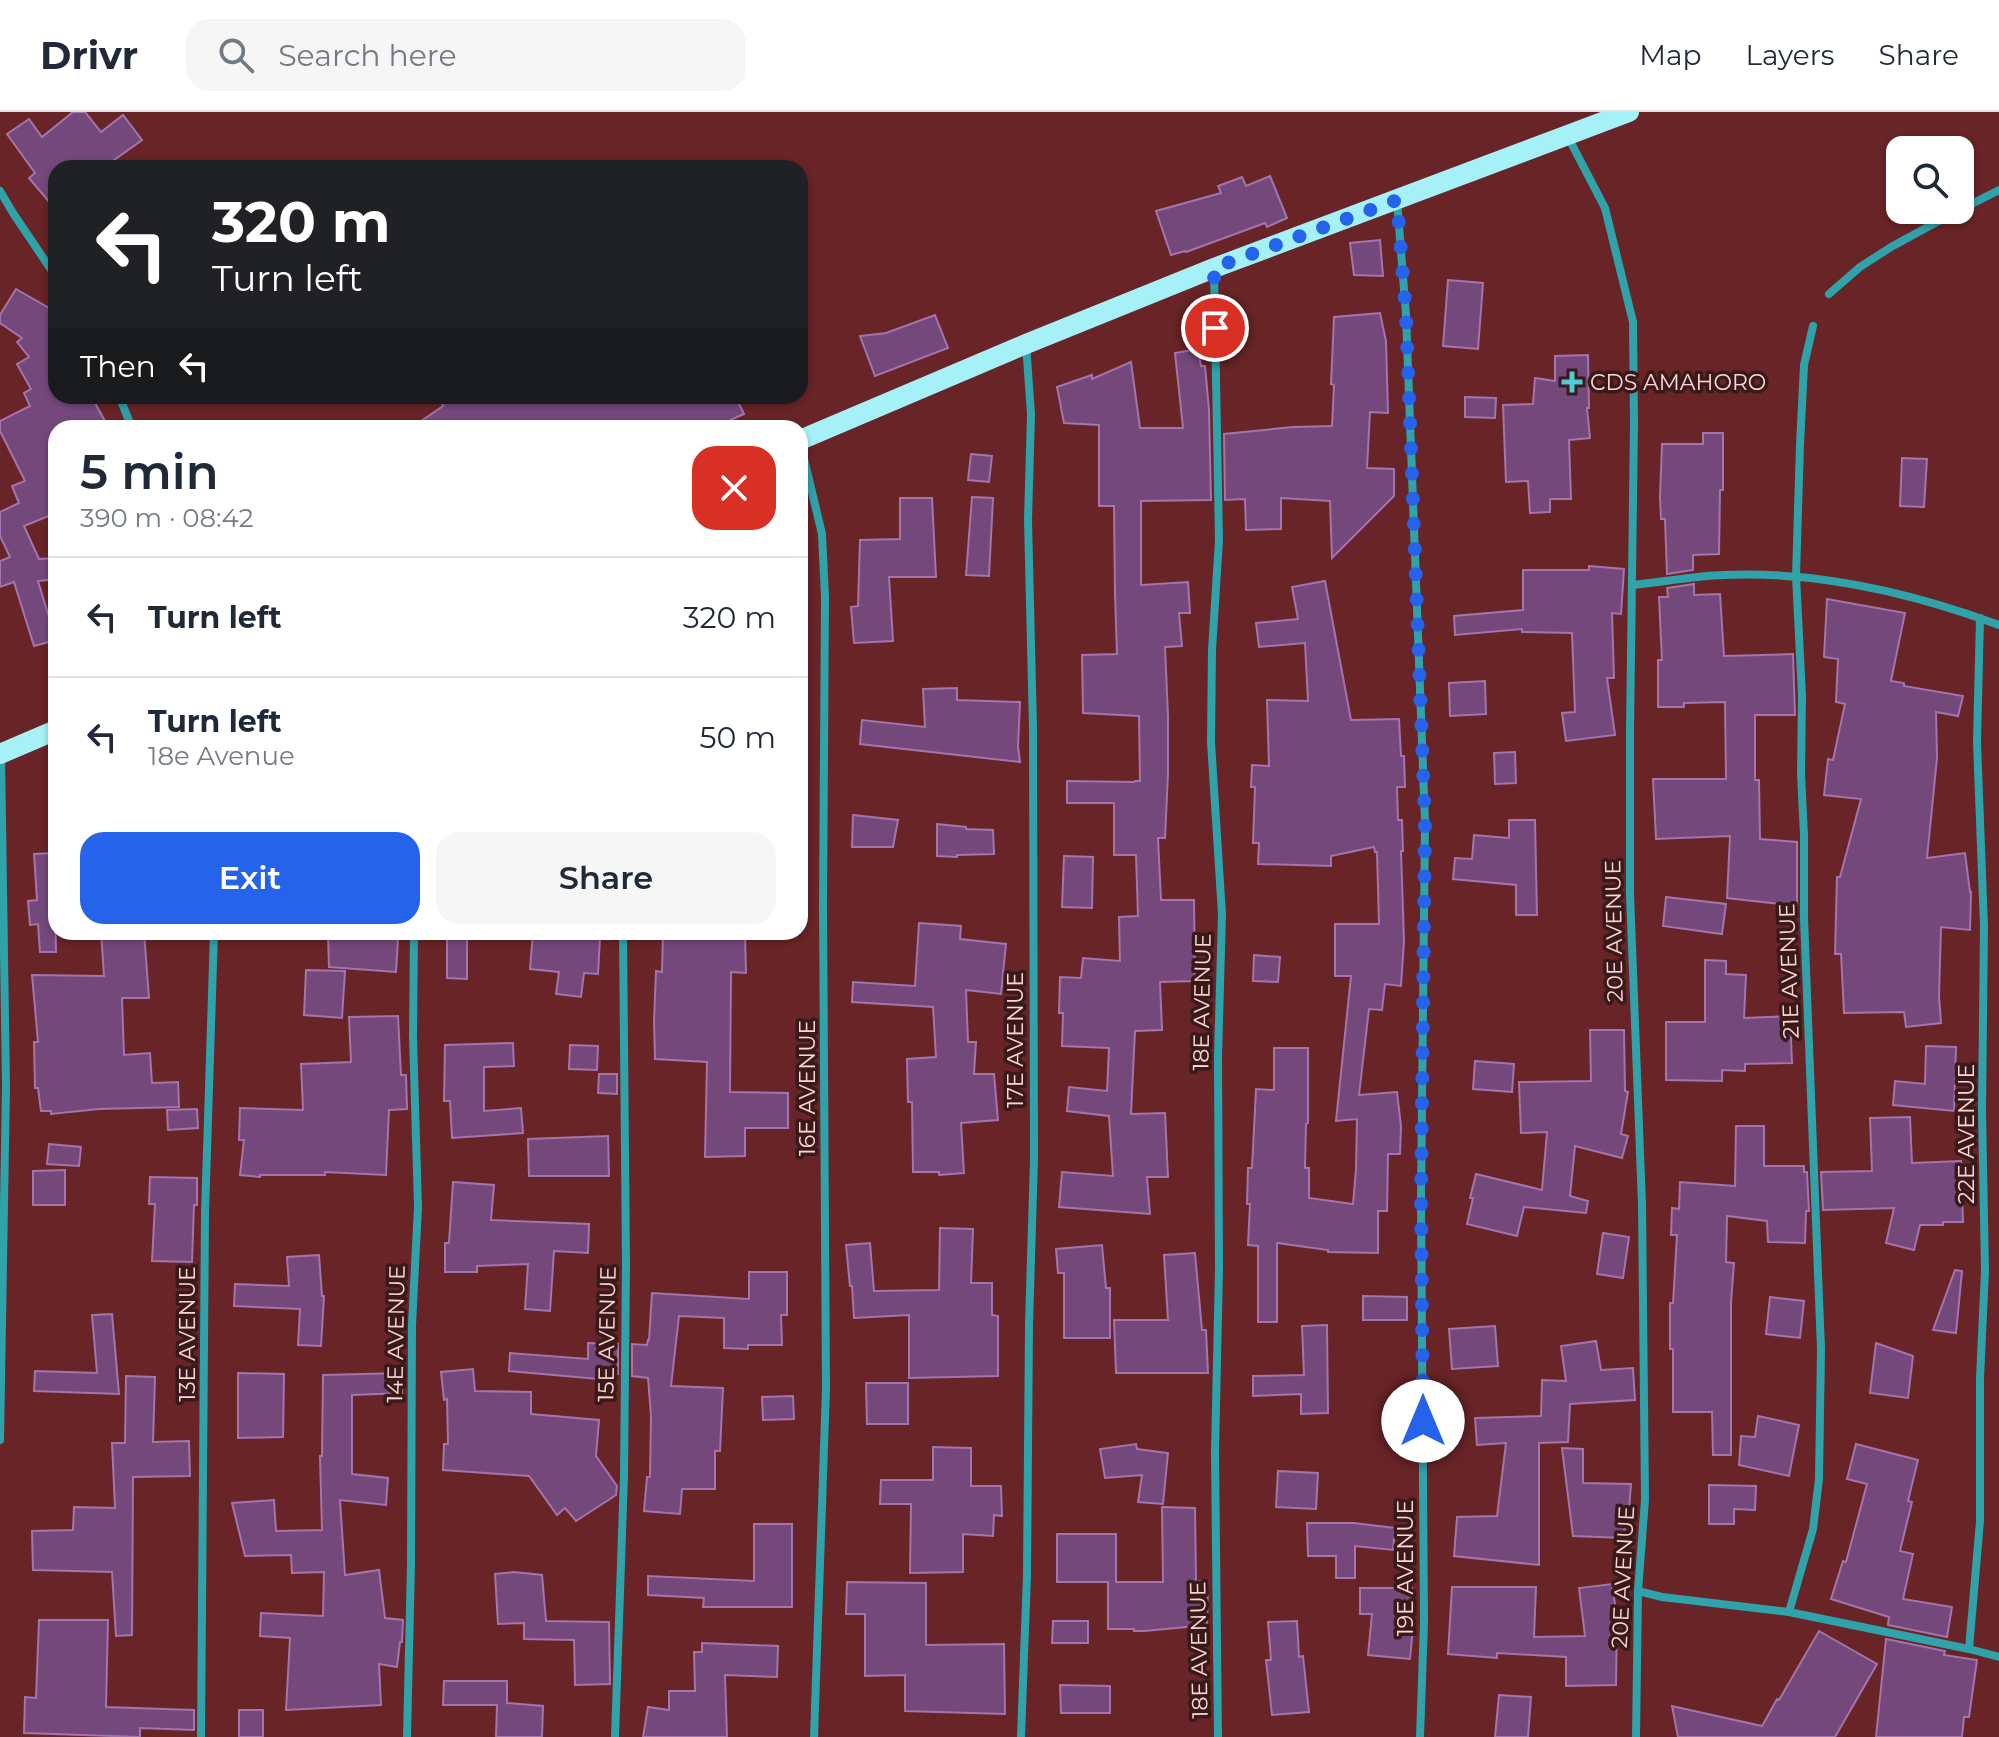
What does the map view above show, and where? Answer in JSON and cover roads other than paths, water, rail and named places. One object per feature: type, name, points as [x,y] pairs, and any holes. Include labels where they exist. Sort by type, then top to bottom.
[{"type":"main road","points":[[808,438],[1214,268],[1629,112]]},
{"type":"main road","points":[[0,753],[48,733]]},
{"type":"street","name":"20E AVENUE","points":[[1567,136],[1605,208],[1633,322],[1630,880],[1642,1204],[1645,1500],[1638,1591],[1636,1737]]},
{"type":"street","points":[[1974,203],[1999,190]]},
{"type":"street","points":[[0,191],[48,265]]},
{"type":"street","name":"19E AVENUE","points":[[1397,200],[1406,315],[1425,822],[1421,1198],[1424,1623],[1420,1737]]},
{"type":"street","points":[[1829,294],[1860,267],[1934,224]]},
{"type":"street","name":"18E AVENUE","points":[[1214,268],[1219,540],[1212,650],[1211,742],[1222,914],[1215,1452],[1218,1737]]},
{"type":"street","name":"21E AVENUE","points":[[1789,1612],[1813,1529],[1819,1479],[1821,1349],[1804,918],[1802,696],[1796,576],[1804,365],[1813,326]]},
{"type":"street","name":"17E AVENUE","points":[[1021,1737],[1034,1160],[1033,728],[1028,520],[1031,414],[1026,344]]},
{"type":"street","name":"16E AVENUE","points":[[808,472],[822,534],[825,597],[826,1389],[814,1737]]},
{"type":"street","points":[[1633,585],[1723,575],[1796,576],[1885,591],[1999,625]]},
{"type":"street","name":"22E AVENUE","points":[[1969,1649],[1980,1521],[1980,1378],[1985,1271],[1982,1110],[1984,926],[1977,742],[1980,618]]},
{"type":"street","points":[[0,753],[6,1086],[0,1440]]},
{"type":"street","name":"13E AVENUE","points":[[201,1737],[205,1213],[214,940]]},
{"type":"street","name":"14E AVENUE","points":[[407,1737],[412,1325],[418,1207],[413,1037],[414,940]]},
{"type":"street","name":"15E AVENUE","points":[[615,1737],[624,1461],[623,940]]},
{"type":"street","points":[[1638,1591],[1662,1597],[1789,1612],[1999,1657]]},
{"type":"place","name":"CDS AMAHORO","points":[[1572,382]]}]
